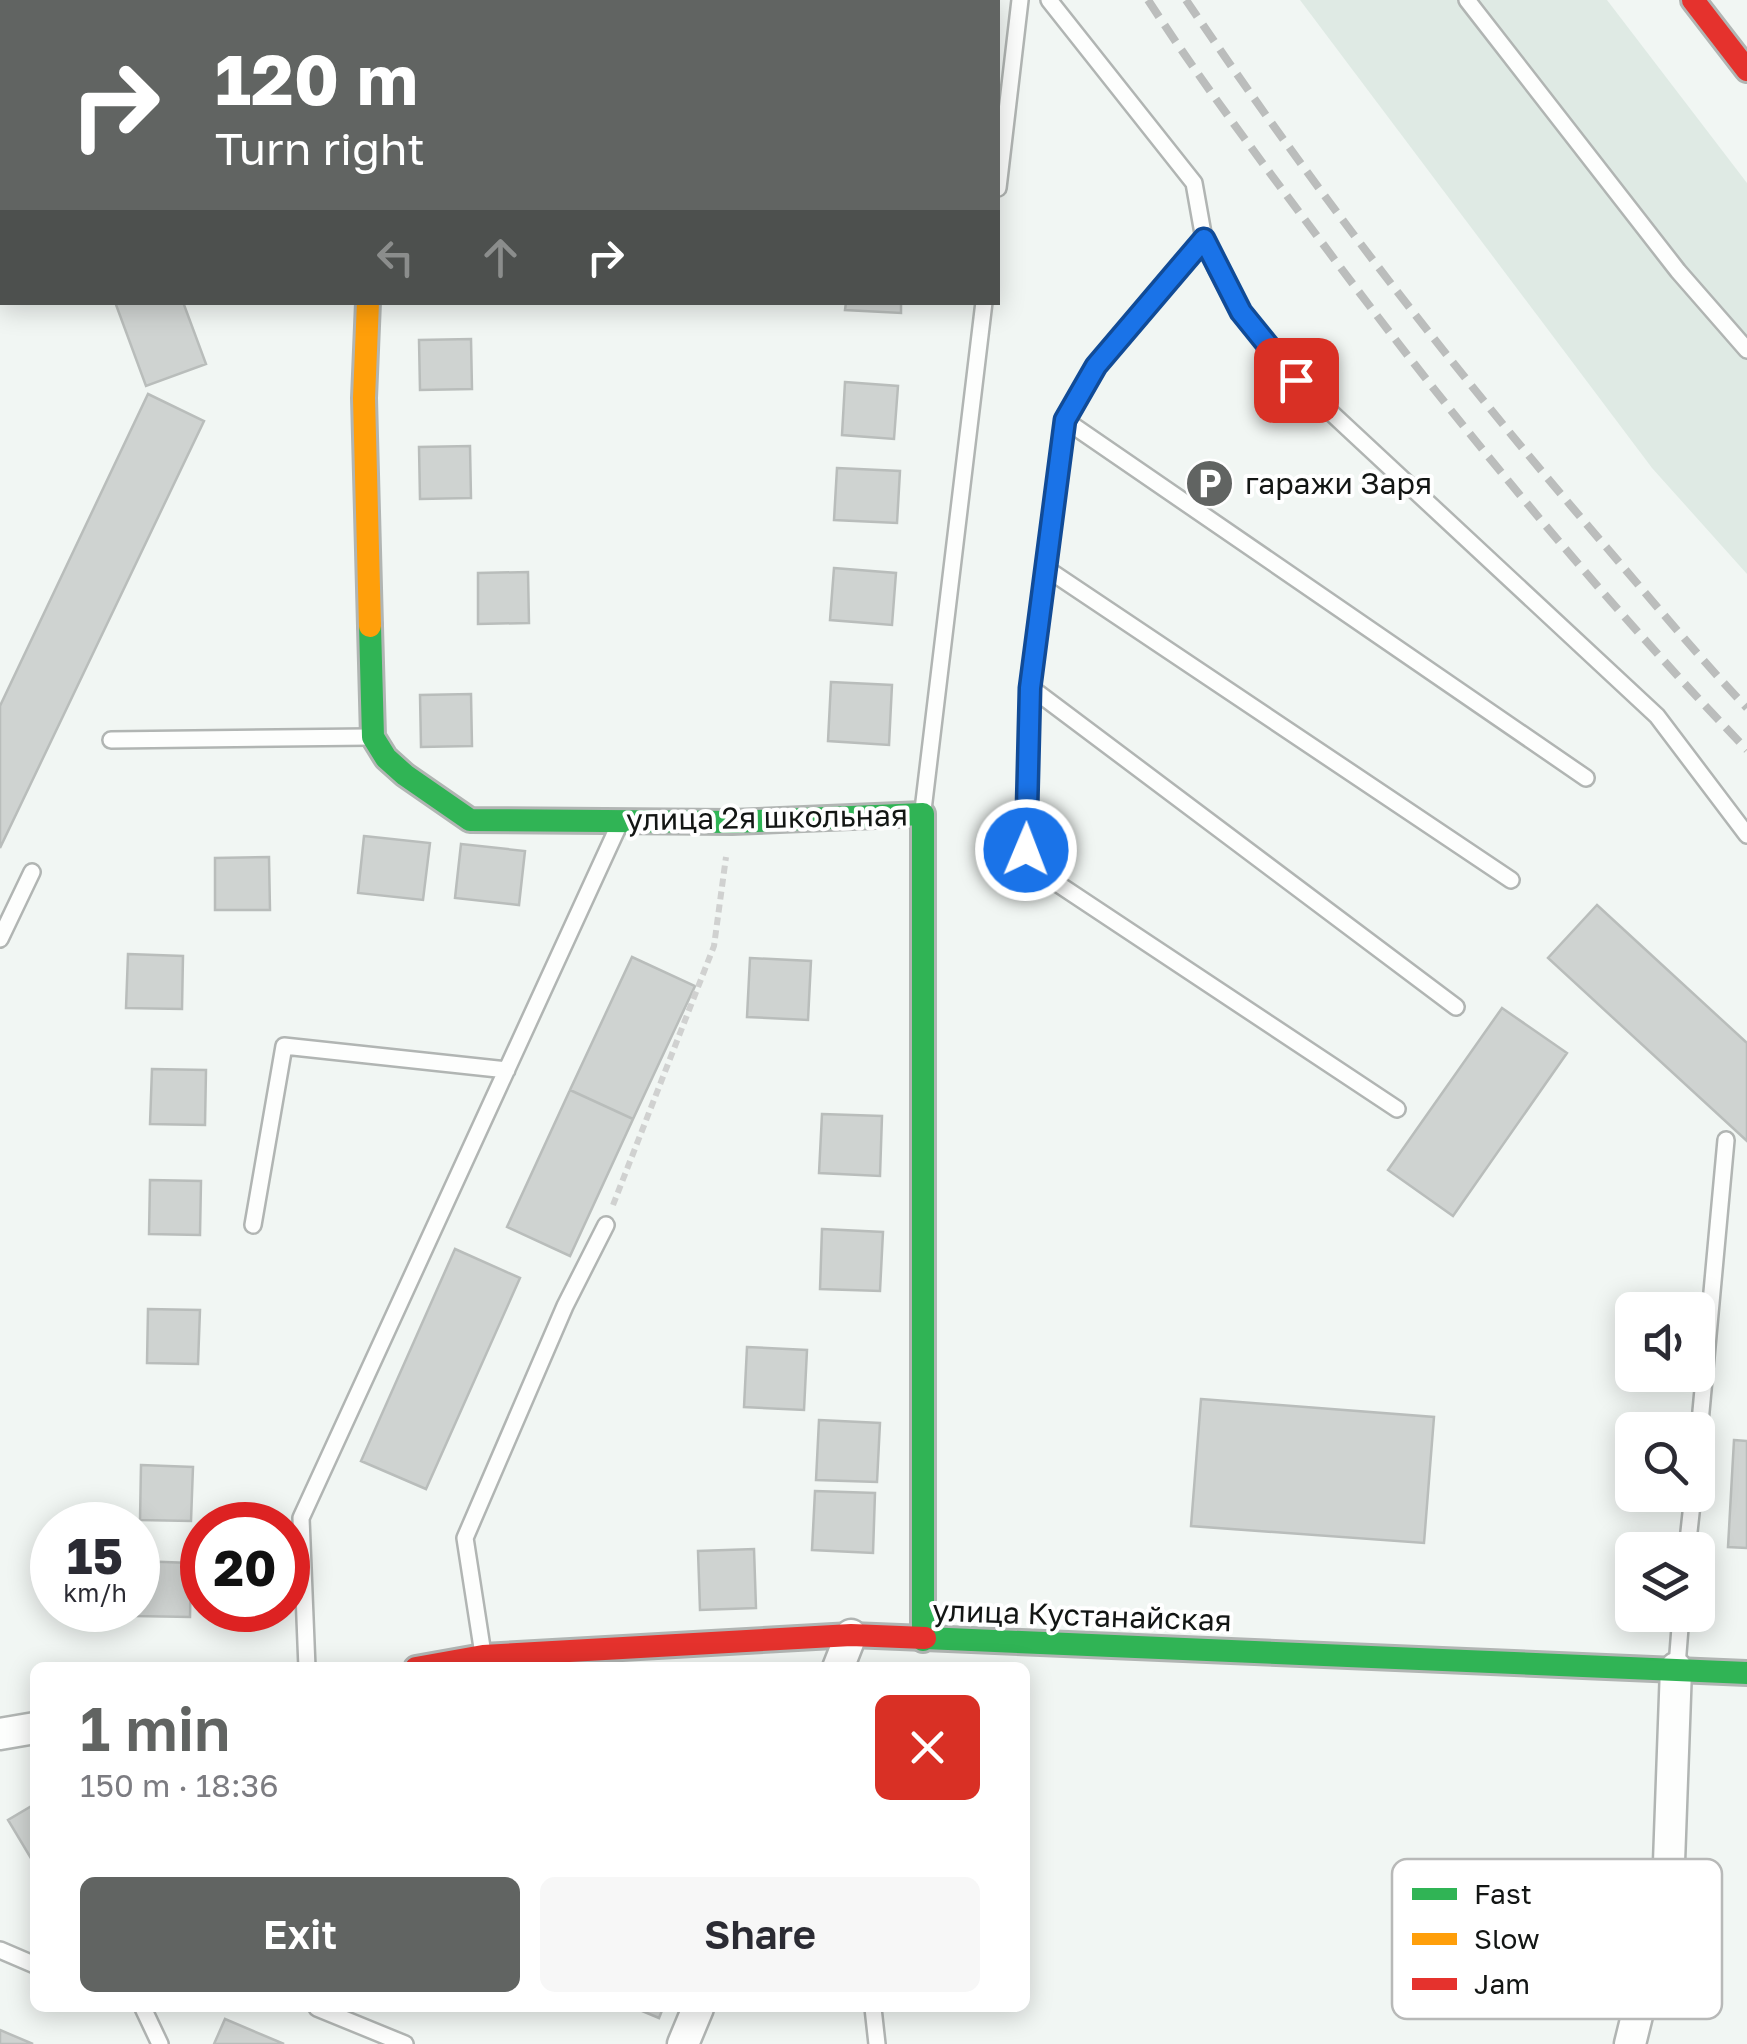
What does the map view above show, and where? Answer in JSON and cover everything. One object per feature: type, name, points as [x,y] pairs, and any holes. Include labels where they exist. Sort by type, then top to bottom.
[{"type":"main road","points":[[1693,0],[1747,70]]},
{"type":"main road","points":[[368,305],[364,398],[374,737]]},
{"type":"main road","name":"улица 2я школьная","points":[[374,737],[396,767],[470,820],[732,822],[923,814],[923,1640]]},
{"type":"main road","name":"улица Кустанайская","points":[[450,1662],[483,1656],[851,1635],[1747,1673]]},
{"type":"street","points":[[840,1662],[851,1635]]},
{"type":"street","points":[[1669,1859],[1676,1668]]},
{"type":"street","points":[[0,1734],[30,1729]]},
{"type":"street","points":[[683,2044],[696,2012]]},
{"type":"street","points":[[1630,2044],[1636,2019]]},
{"type":"lane","points":[[1000,171],[1020,0]]},
{"type":"lane","points":[[1049,0],[1194,183],[1204,239],[1241,312],[1296,380],[1657,716],[1747,836]]},
{"type":"lane","points":[[1467,0],[1678,271],[1747,350]]},
{"type":"lane","points":[[1204,239],[1096,366],[1065,420],[1030,688],[1026,850],[1040,872],[1397,1109]]},
{"type":"lane","points":[[923,814],[984,305]]},
{"type":"lane","points":[[1065,420],[1586,778]]},
{"type":"lane","points":[[1044,567],[1511,880]]},
{"type":"lane","points":[[1030,688],[1456,1007]]},
{"type":"lane","points":[[111,740],[374,737]]},
{"type":"lane","points":[[307,1662],[301,1518],[620,821]]},
{"type":"lane","points":[[0,939],[32,872]]},
{"type":"lane","points":[[253,1224],[284,1046],[507,1070]]},
{"type":"lane","points":[[1701,1412],[1726,1140]]},
{"type":"lane","points":[[483,1656],[464,1538],[565,1306],[606,1225]]},
{"type":"lane","points":[[1676,1668],[1680,1632]]},
{"type":"lane","points":[[0,1950],[30,1963]]},
{"type":"lane","points":[[145,2012],[160,2044]]},
{"type":"lane","points":[[327,2012],[405,2044]]},
{"type":"lane","points":[[873,2012],[877,2044]]},
{"type":"path","points":[[606,1225],[714,946],[732,822]]},
{"type":"shaded area","points":[[1300,0],[1607,0],[1747,183],[1747,574],[1652,468]]},
{"type":"building","points":[[116,305],[184,305],[206,364],[146,386]]},
{"type":"building","points":[[846,305],[901,305],[901,313],[845,310]]},
{"type":"building","points":[[471,339],[472,389],[420,390],[419,340]]},
{"type":"building","points":[[845,382],[898,386],[894,439],[842,435]]},
{"type":"building","points":[[148,394],[204,421],[0,848],[0,706]]},
{"type":"building","points":[[470,446],[471,498],[420,499],[419,447]]},
{"type":"building","points":[[837,468],[900,471],[897,523],[834,520]]},
{"type":"building","points":[[834,568],[896,573],[892,625],[830,620]]},
{"type":"building","points":[[528,572],[529,623],[478,624],[478,573]]},
{"type":"building","points":[[831,682],[892,685],[889,745],[828,741]]},
{"type":"building","points":[[471,694],[472,746],[421,747],[420,695]]},
{"type":"building","points":[[364,836],[430,843],[423,900],[358,893]]},
{"type":"building","points":[[461,844],[525,851],[519,905],[455,898]]},
{"type":"building","points":[[269,857],[270,910],[215,910],[215,858]]},
{"type":"building","points":[[1597,905],[1747,1043],[1747,1141],[1548,958]]},
{"type":"building","points":[[128,954],[183,956],[182,1009],[126,1008]]},
{"type":"building","points":[[632,957],[695,986],[633,1119],[570,1090]]},
{"type":"building","points":[[750,958],[811,961],[808,1020],[747,1017]]},
{"type":"building","points":[[1502,1008],[1567,1053],[1453,1216],[1388,1170]]},
{"type":"building","points":[[152,1069],[206,1070],[205,1125],[150,1124]]},
{"type":"building","points":[[570,1090],[633,1119],[570,1256],[507,1227]]},
{"type":"building","points":[[822,1114],[882,1116],[880,1176],[819,1173]]},
{"type":"building","points":[[150,1180],[201,1181],[200,1235],[149,1234]]},
{"type":"building","points":[[822,1229],[883,1232],[880,1291],[820,1289]]},
{"type":"building","points":[[455,1249],[520,1278],[426,1489],[361,1461]]},
{"type":"building","points":[[148,1309],[200,1310],[198,1364],[147,1363]]},
{"type":"building","points":[[747,1347],[807,1350],[804,1410],[744,1407]]},
{"type":"building","points":[[1201,1399],[1434,1417],[1424,1543],[1191,1526]]},
{"type":"building","points":[[819,1420],[880,1423],[877,1482],[816,1480]]},
{"type":"building","points":[[1734,1440],[1747,1441],[1747,1548],[1728,1547]]},
{"type":"building","points":[[141,1465],[193,1467],[192,1502],[180,1502],[180,1521],[160,1520],[160,1502],[140,1502]]},
{"type":"building","points":[[815,1491],[875,1493],[873,1553],[812,1550]]},
{"type":"building","points":[[754,1549],[756,1608],[700,1610],[698,1551]]},
{"type":"building","points":[[160,1562],[180,1563],[180,1617],[160,1616]]},
{"type":"building","points":[[30,1807],[30,1857],[8,1820]]},
{"type":"building","points":[[225,2019],[284,2044],[214,2044]]},
{"type":"building","points":[[0,2030],[33,2044],[0,2044]]},
{"type":"railway","points":[[1148,0],[1276,181],[1473,437],[1634,628],[1747,750]]},
{"type":"railway","points":[[1186,0],[1285,142],[1441,348],[1747,708]]},
{"type":"traffic: fast","points":[[370,626],[373,737],[386,758],[405,775],[470,820],[732,822],[923,814],[923,1640]]},
{"type":"traffic: fast","points":[[925,1638],[1747,1673]]},
{"type":"traffic: slow","points":[[368,305],[364,398],[370,626]]},
{"type":"traffic: jam","points":[[1693,0],[1747,70]]},
{"type":"traffic: jam","points":[[450,1662],[483,1656],[851,1635],[925,1638]]},
{"type":"place","name":"гаражи Заря","points":[[1210,484]]},
{"type":"route","points":[[1026,850],[1030,688],[1065,420],[1096,366],[1204,239],[1241,312],[1296,380]]}]
